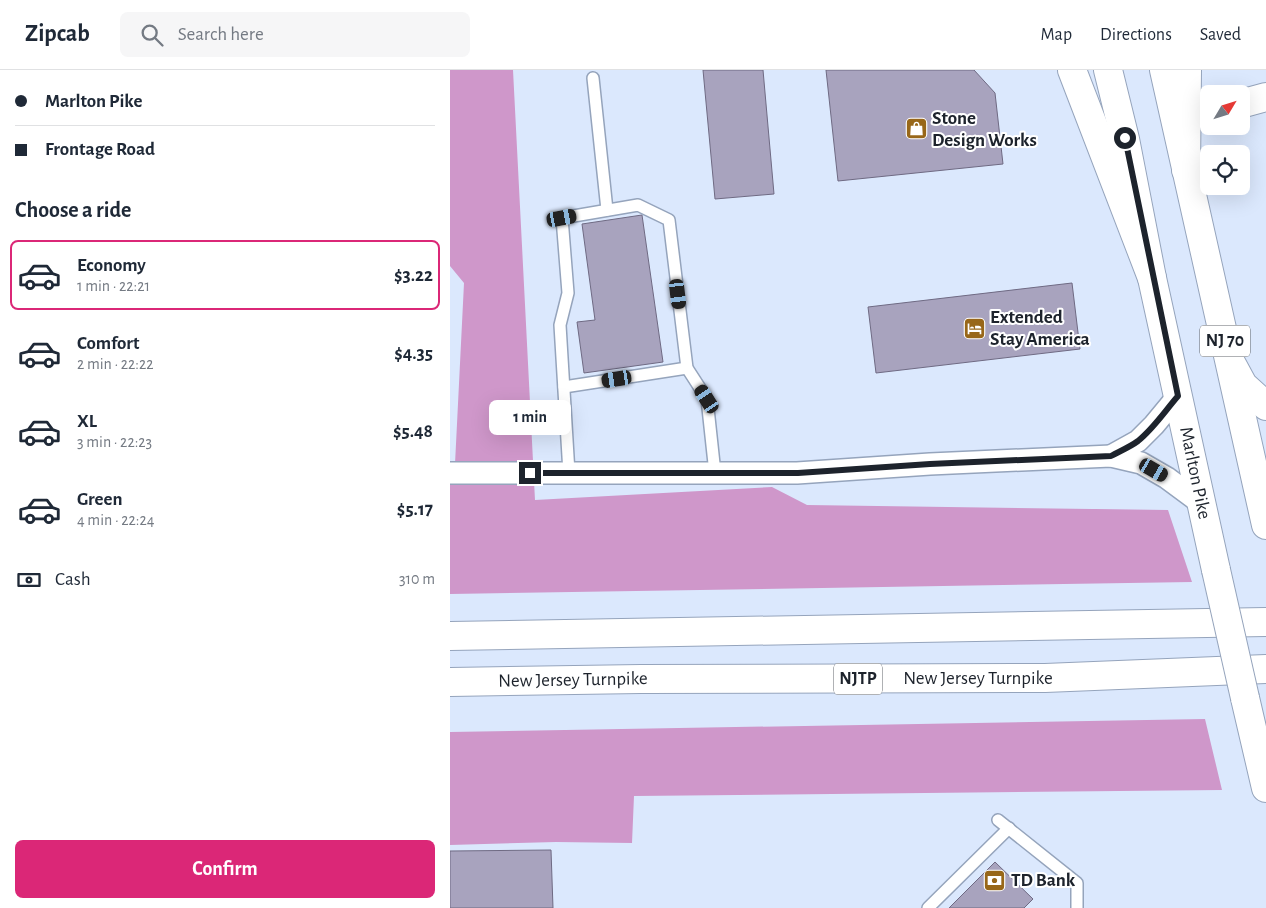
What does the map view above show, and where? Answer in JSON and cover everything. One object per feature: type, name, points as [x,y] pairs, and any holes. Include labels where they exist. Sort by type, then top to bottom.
[{"type":"main road","points":[[1072,70],[1152,278]]},
{"type":"main road","name":"Marlton Pike","points":[[1108,70],[1125,138],[1152,278],[1266,788]]},
{"type":"main road","name":"NJ 70","points":[[1164,70],[1264,518]]},
{"type":"main road","points":[[1186,170],[1187,70]]},
{"type":"main road","points":[[1228,354],[1234,370],[1243,385],[1266,406]]},
{"type":"main road","points":[[1264,518],[1266,484]]},
{"type":"main road","points":[[450,636],[1266,622]]},
{"type":"main road","name":"New Jersey Turnpike","points":[[450,682],[641,679],[1045,678],[1266,669]]},
{"type":"street","points":[[1111,456],[1138,441],[1178,396]]},
{"type":"street","points":[[450,473],[798,473],[930,464],[1111,456],[1141,463],[1167,478],[1202,504]]},
{"type":"lane","points":[[593,78],[607,210]]},
{"type":"lane","points":[[569,473],[560,325],[568,293],[562,218],[638,205],[669,220],[687,368],[707,399],[715,473]]},
{"type":"lane","points":[[564,387],[687,368]]},
{"type":"lane","points":[[998,820],[1076,883],[1076,908]]},
{"type":"lane","points":[[928,908],[1009,828]]},
{"type":"shaded area","points":[[450,70],[513,70],[535,500],[772,487],[807,505],[1168,510],[1192,582],[450,594],[450,485],[454,484],[464,283],[450,266]]},
{"type":"shaded area","points":[[1205,719],[1222,790],[634,796],[632,843],[556,842],[450,845],[450,732]]},
{"type":"building","points":[[703,70],[763,70],[774,194],[715,199]]},
{"type":"building","name":"Stone Design Works","points":[[826,70],[974,70],[995,93],[1003,164],[838,181]]},
{"type":"building","points":[[642,215],[663,362],[584,373],[577,322],[595,320],[582,224]]},
{"type":"building","name":"Extended Stay America","points":[[1072,283],[1080,349],[876,373],[868,307]]},
{"type":"building","points":[[551,850],[553,908],[450,908],[450,851]]},
{"type":"building","name":"TD Bank","points":[[995,862],[1033,899],[1024,908],[949,908]]},
{"type":"place","name":"Stone Design Works","points":[[916,129]]},
{"type":"place","name":"Extended Stay America","points":[[974,328]]},
{"type":"place","name":"TD Bank","points":[[995,880]]},
{"type":"route","points":[[530,473],[798,473],[930,464],[1111,456],[1124,449],[1138,441],[1178,396],[1152,278],[1125,138]]}]
